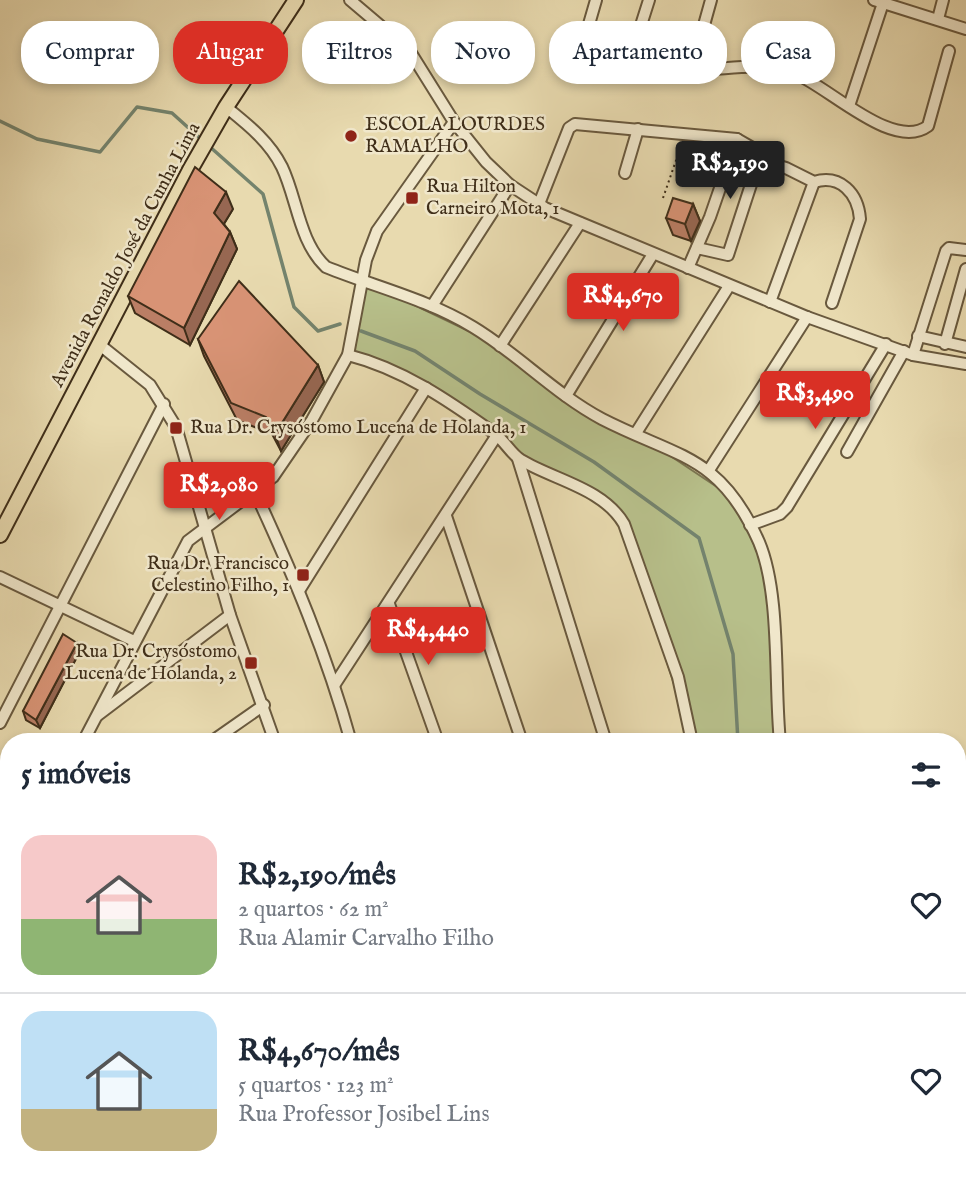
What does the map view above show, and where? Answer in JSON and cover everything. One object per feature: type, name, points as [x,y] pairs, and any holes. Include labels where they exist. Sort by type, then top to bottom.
[{"type":"main road","name":"Avenida Ronaldo José da Cunha Lima","points":[[0,535],[190,170],[226,107],[296,0]]},
{"type":"street","points":[[350,0],[409,50],[454,122],[486,162],[510,185],[539,204],[807,317],[908,353],[966,364]]},
{"type":"street","points":[[590,21],[596,0]]},
{"type":"street","points":[[643,21],[649,0]]},
{"type":"street","points":[[705,21],[711,0]]},
{"type":"street","points":[[938,19],[943,0]]},
{"type":"street","points":[[849,106],[879,1],[966,29]]},
{"type":"street","points":[[727,67],[746,66],[794,73],[878,124],[911,133],[929,126],[948,51]]},
{"type":"street","points":[[226,107],[261,136],[281,166],[317,259],[326,267],[432,306],[475,328],[566,396],[602,419],[690,457],[709,470],[735,499],[765,560],[770,591],[779,733]]},
{"type":"street","points":[[88,733],[181,552],[204,528],[273,477],[292,452],[348,355],[368,251],[377,230],[454,122]]},
{"type":"street","points":[[539,204],[572,125],[737,139],[751,148],[760,160],[786,167],[814,182],[828,178],[843,184],[859,211],[860,219],[832,303]]},
{"type":"street","points":[[625,173],[638,129]]},
{"type":"street","points":[[688,268],[737,139]]},
{"type":"street","points":[[697,248],[729,255],[760,160]]},
{"type":"street","points":[[771,302],[814,182]]},
{"type":"street","points":[[432,306],[510,185]]},
{"type":"street","points":[[499,346],[580,223]]},
{"type":"street","points":[[847,452],[918,336],[946,251],[950,248],[966,250]]},
{"type":"street","points":[[566,396],[653,254]]},
{"type":"street","points":[[945,344],[966,269]]},
{"type":"street","points":[[636,433],[729,286]]},
{"type":"street","points":[[709,470],[807,317]]},
{"type":"street","points":[[918,336],[966,347]]},
{"type":"street","points":[[750,525],[780,514],[787,507],[886,344]]},
{"type":"street","points":[[100,345],[137,374],[164,404],[176,427],[230,615],[272,733]]},
{"type":"street","points":[[348,355],[385,366],[426,388],[497,435],[518,459],[603,733]]},
{"type":"street","points":[[300,589],[426,388]]},
{"type":"street","points":[[0,723],[164,404]]},
{"type":"street","points":[[335,684],[497,435]]},
{"type":"street","points":[[518,459],[563,478],[610,506],[620,517],[678,677],[690,733]]},
{"type":"street","points":[[255,492],[300,589],[335,684],[349,733]]},
{"type":"street","points":[[446,516],[519,733]]},
{"type":"street","points":[[0,576],[134,641]]},
{"type":"street","points":[[389,604],[435,733]]},
{"type":"street","points":[[97,716],[230,615]]},
{"type":"street","points":[[224,733],[264,705]]},
{"type":"path","points":[[663,198],[684,136]]},
{"type":"green space","points":[[362,280],[500,346],[566,396],[636,433],[735,499],[769,581],[778,733],[689,733],[624,524],[610,506],[518,459],[497,435],[426,388],[348,355]]},
{"type":"building","points":[[195,167],[226,192],[214,213],[230,232],[184,328],[128,296]]},
{"type":"building","points":[[673,198],[693,204],[685,224],[666,218]]},
{"type":"building","points":[[239,281],[318,365],[275,434],[266,417],[231,403],[198,339]]},
{"type":"building","points":[[63,634],[77,643],[36,720],[23,711]]},
{"type":"waterway","points":[[0,121],[37,139],[100,152],[137,107],[172,113],[203,141]]},
{"type":"waterway","points":[[209,146],[263,194],[294,307],[318,331],[340,324]]},
{"type":"waterway","points":[[361,331],[415,351],[480,394],[594,462],[699,538],[733,654],[737,733]]},
{"type":"place","name":"ESCOLA LOURDES RAMALHO","points":[[351,136]]},
{"type":"place","name":"Rua Hilton Carneiro Mota, 1","points":[[412,198]]},
{"type":"place","name":"Rua Dr. Crysóstomo Lucena de Holanda, 1","points":[[176,428]]},
{"type":"place","name":"Rua Dr. Francisco Celestino Filho, 1","points":[[303,575]]},
{"type":"place","name":"Rua Dr. Crysóstomo Lucena de Holanda, 2","points":[[251,663]]}]
